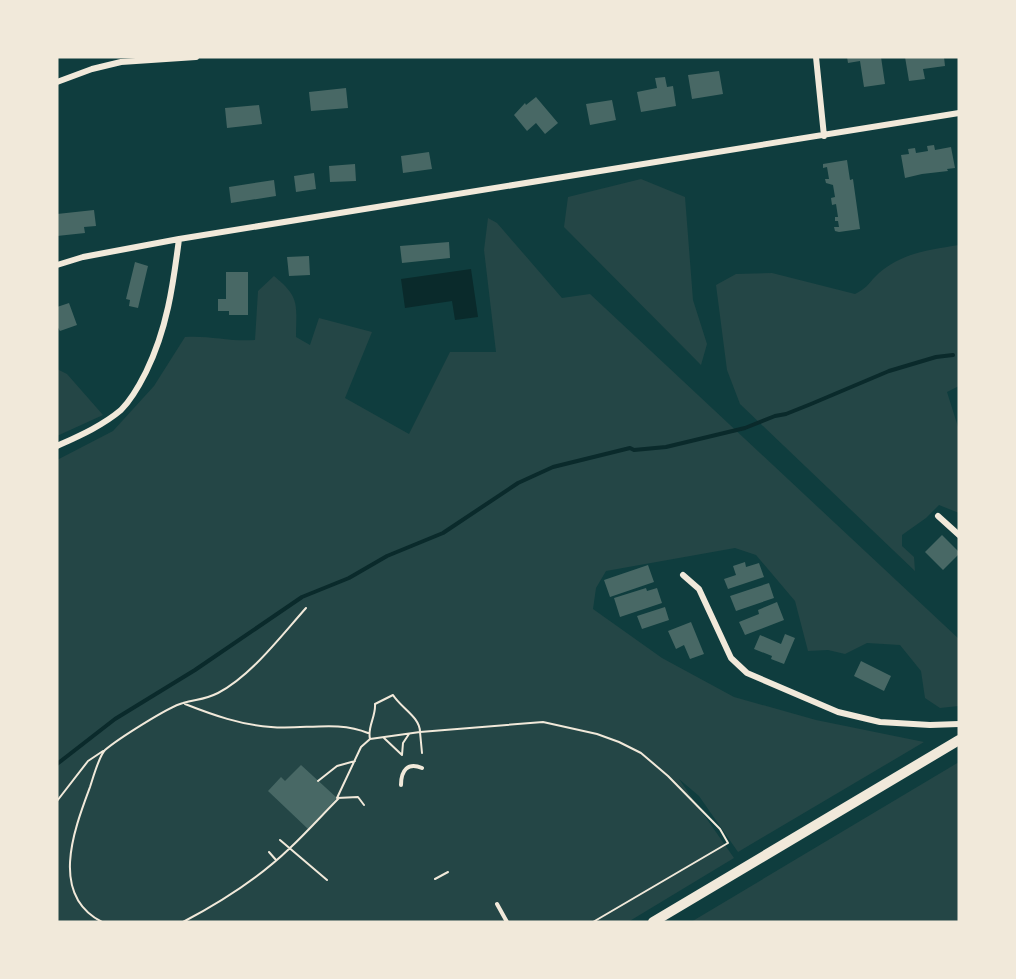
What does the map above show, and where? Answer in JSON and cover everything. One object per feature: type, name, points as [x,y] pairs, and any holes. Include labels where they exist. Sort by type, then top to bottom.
[{"type":"street","points":[[57,82],[92,69],[121,62],[196,57]]},
{"type":"street","points":[[816,57],[824,136]]},
{"type":"street","points":[[57,265],[83,257],[179,239],[959,113]]},
{"type":"street","points":[[57,446],[89,432],[120,410],[139,387],[166,323],[179,239]]},
{"type":"street","points":[[939,516],[959,535]]},
{"type":"street","points":[[683,575],[699,590],[730,658],[747,673],[838,712],[880,722],[912,725],[959,724]]},
{"type":"street","points":[[653,922],[959,740]]},
{"type":"lane","points":[[401,785],[403,771],[408,766],[415,765],[422,768]]},
{"type":"lane","points":[[497,904],[507,922]]},
{"type":"path","points":[[57,801],[88,760],[183,703],[200,701],[219,693],[242,675],[306,608]]},
{"type":"path","points":[[370,739],[368,733],[375,712],[375,704],[393,695],[417,722],[423,753]]},
{"type":"path","points":[[183,703],[228,720],[251,725],[295,728],[345,726],[368,733]]},
{"type":"path","points":[[339,798],[337,798],[361,747],[370,739],[420,732],[543,722],[597,734],[619,742],[641,753],[668,776],[720,830],[728,843],[593,922]]},
{"type":"path","points":[[383,738],[402,755],[403,743],[409,734]]},
{"type":"path","points":[[102,922],[85,910],[78,901],[71,888],[69,873],[74,835],[103,751]]},
{"type":"path","points":[[318,781],[337,766],[355,760]]},
{"type":"path","points":[[183,922],[218,902],[290,849],[339,798],[358,797],[364,806]]},
{"type":"path","points":[[280,840],[327,880]]},
{"type":"path","points":[[268,852],[276,860]]},
{"type":"path","points":[[435,879],[448,872]]},
{"type":"shaded area","points":[[641,179],[685,197],[693,300],[707,344],[701,365],[564,227],[568,197]]},
{"type":"shaded area","points":[[488,218],[497,223],[562,298],[590,294],[959,639],[959,706],[940,708],[925,698],[921,671],[900,645],[867,643],[845,654],[828,650],[808,651],[795,601],[756,555],[735,548],[606,571],[596,588],[593,609],[662,658],[734,697],[816,720],[924,742],[738,852],[699,796],[679,779],[734,858],[628,922],[57,922],[57,460],[113,431],[154,386],[185,337],[255,340],[258,291],[274,276],[293,297],[296,309],[296,337],[310,345],[319,318],[372,332],[345,398],[409,434],[450,352],[496,352],[484,250]]},
{"type":"shaded area","points":[[959,245],[959,386],[947,392],[959,430],[959,513],[939,505],[926,518],[902,535],[902,546],[914,557],[915,571],[740,404],[727,370],[716,285],[736,274],[772,273],[855,294],[898,260],[917,253]]},
{"type":"shaded area","points":[[471,269],[478,317],[455,320],[452,301],[405,308],[401,279]]},
{"type":"shaded area","points":[[57,369],[67,374],[103,415],[57,436]]},
{"type":"shaded area","points":[[959,762],[959,922],[691,922]]},
{"type":"building","points":[[847,57],[881,57],[885,84],[864,87],[860,61],[848,63]]},
{"type":"building","points":[[905,57],[944,57],[945,66],[923,69],[925,79],[909,81]]},
{"type":"building","points":[[719,71],[723,94],[692,99],[688,75]]},
{"type":"building","points":[[665,77],[667,87],[673,86],[676,106],[641,112],[637,92],[657,88],[655,78]]},
{"type":"building","points":[[346,88],[348,108],[311,111],[309,92]]},
{"type":"building","points":[[536,97],[558,123],[545,134],[536,123],[527,131],[514,115],[525,103],[526,105]]},
{"type":"building","points":[[612,100],[616,120],[590,125],[586,104]]},
{"type":"building","points":[[259,105],[262,124],[227,128],[225,108]]},
{"type":"building","points":[[934,145],[935,150],[951,147],[955,168],[905,178],[901,155],[909,154],[908,149],[915,148],[916,153],[928,151],[927,146]]},
{"type":"building","points":[[429,152],[432,169],[403,173],[401,156]]},
{"type":"building","points":[[847,160],[850,180],[853,179],[860,229],[839,232],[835,231],[834,227],[839,227],[838,221],[835,221],[835,217],[838,217],[836,204],[832,205],[831,198],[835,197],[833,185],[826,183],[825,179],[829,179],[827,167],[823,168],[823,164]]},
{"type":"building","points":[[355,164],[356,181],[330,182],[329,166]]},
{"type":"building","points":[[314,173],[316,189],[296,192],[294,176]]},
{"type":"building","points":[[274,180],[276,196],[231,203],[229,187]]},
{"type":"building","points":[[94,210],[96,226],[84,227],[85,233],[57,236],[57,214]]},
{"type":"building","points":[[449,242],[450,258],[402,263],[400,246]]},
{"type":"building","points":[[309,256],[310,275],[289,276],[287,257]]},
{"type":"building","points":[[135,262],[148,266],[138,308],[129,306],[130,300],[126,299]]},
{"type":"building","points":[[226,272],[248,272],[248,315],[229,315],[229,311],[218,311],[218,299],[226,299]]},
{"type":"building","points":[[69,303],[77,325],[60,331],[57,326],[57,307]]},
{"type":"building","points":[[942,535],[959,552],[943,570],[925,552]]},
{"type":"building","points":[[745,562],[746,567],[759,563],[764,577],[728,589],[724,579],[736,575],[733,566]]},
{"type":"building","points":[[648,565],[654,582],[610,597],[604,580]]},
{"type":"building","points":[[769,583],[774,598],[736,611],[730,596]]},
{"type":"building","points":[[646,588],[647,591],[657,588],[662,603],[620,617],[614,598]]},
{"type":"building","points":[[777,602],[784,620],[745,635],[739,622],[759,614],[758,610]]},
{"type":"building","points":[[665,607],[669,620],[642,629],[637,616]]},
{"type":"building","points":[[691,622],[704,654],[690,659],[684,645],[676,649],[668,631]]},
{"type":"building","points":[[785,634],[795,638],[784,664],[754,649],[760,635],[781,644]]},
{"type":"building","points":[[861,661],[891,676],[884,691],[854,676]]},
{"type":"building","points":[[301,765],[337,798],[308,829],[268,791],[281,777],[285,781]]},
{"type":"waterway","points":[[57,764],[115,719],[195,670],[302,597],[349,578],[387,556],[443,533],[518,483],[553,467],[630,448],[634,450],[666,447],[745,428],[786,414],[889,371],[936,357],[953,355]]}]
